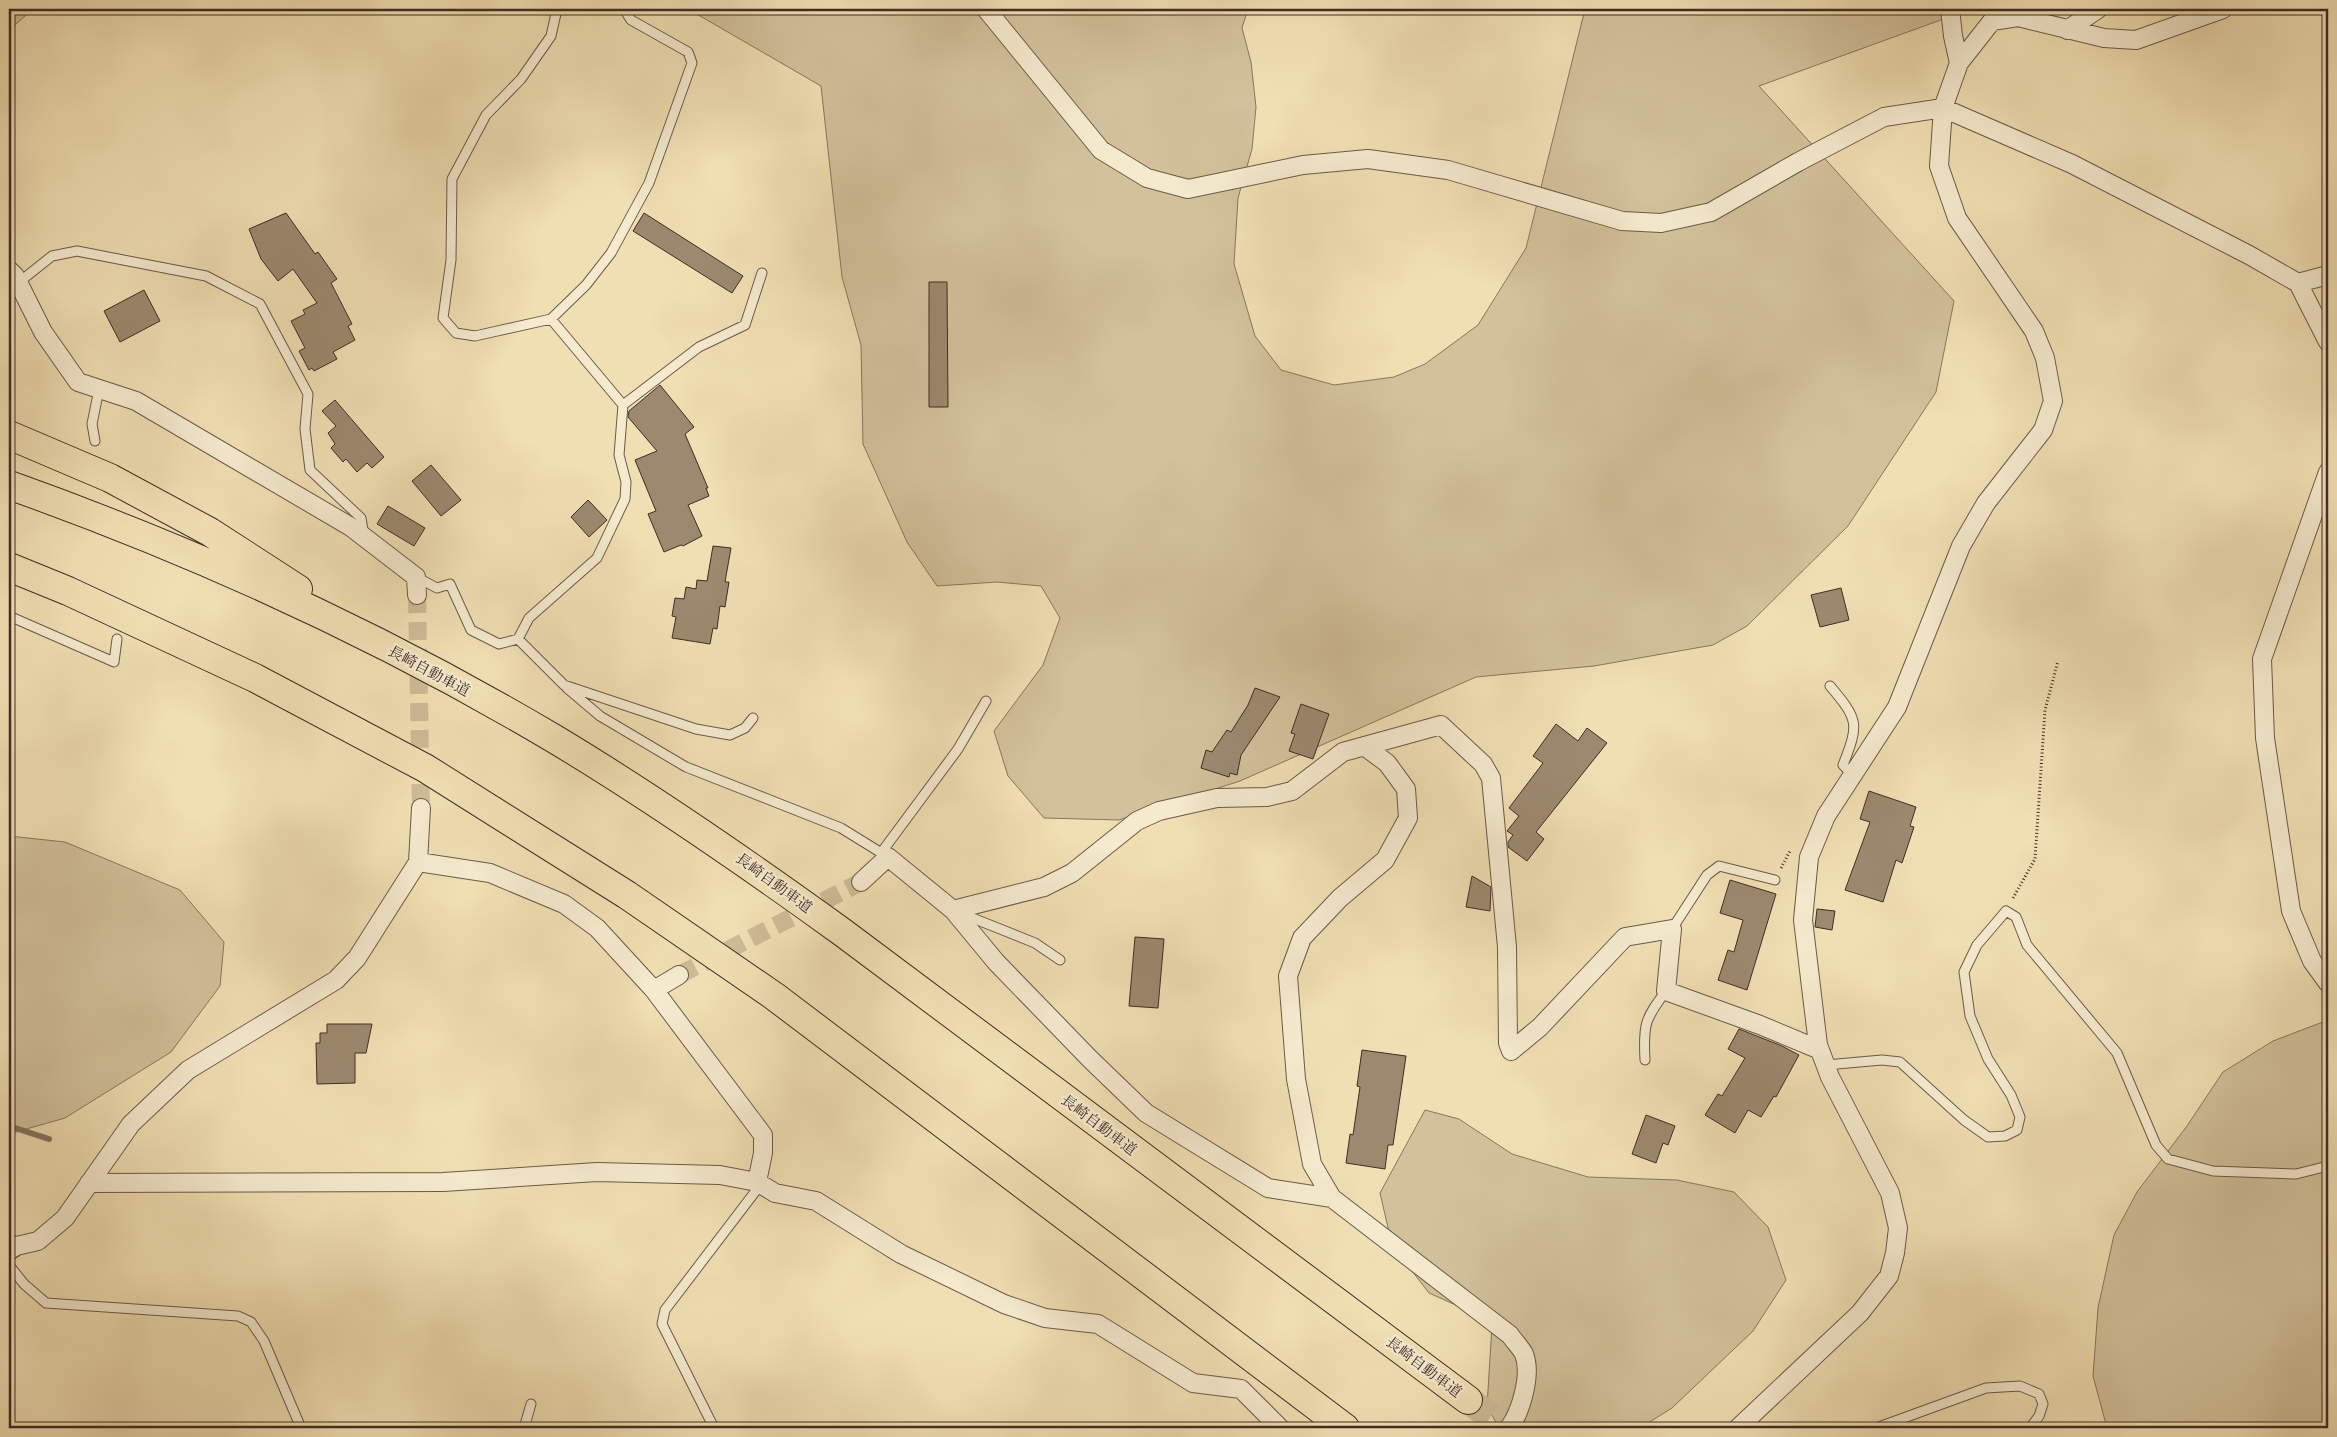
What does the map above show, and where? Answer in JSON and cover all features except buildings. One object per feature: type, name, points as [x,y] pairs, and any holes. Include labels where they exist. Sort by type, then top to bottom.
[{"type":"highway","points":[[9,435],[110,478],[201,528],[414,662]]},
{"type":"highway","name":"長崎自動車道","points":[[9,485],[99,517],[265,589],[414,662],[551,738],[658,803],[753,867],[1468,1400]]},
{"type":"highway","points":[[9,567],[68,591],[255,678],[425,768],[627,896],[774,996],[1345,1428]]},
{"type":"street","points":[[986,9],[1100,150],[1147,178],[1188,189],[1303,165],[1368,159],[1448,170],[1622,222],[1660,223],[1711,212],[1798,162],[1884,117],[1943,108],[2072,164],[2249,255],[2298,283],[2328,342]]},
{"type":"street","points":[[1950,9],[1953,36],[1959,62]]},
{"type":"street","points":[[2067,30],[2098,9]]},
{"type":"street","points":[[1738,1428],[1860,1313],[1889,1276],[1896,1253],[1898,1228],[1890,1193],[1823,1057],[1808,972],[1803,920],[1809,858],[1826,816],[1897,707],[1961,546],[1986,503],[2044,430],[2053,401],[2045,358],[2034,332],[1957,218],[1939,166],[1943,108],[1959,62],[1992,21],[2018,17],[2104,38],[2136,40],[2223,9]]},
{"type":"street","points":[[2298,283],[2328,275]]},
{"type":"street","points":[[13,276],[43,332],[78,382],[136,401],[351,527],[416,577],[417,595]]},
{"type":"street","points":[[2328,472],[2262,659],[2265,738],[2291,911],[2312,961],[2328,983]]},
{"type":"street","points":[[953,910],[1044,887],[1072,873],[1137,821],[1159,811],[1217,798],[1267,797],[1292,791],[1343,752],[1441,726],[1483,764],[1492,778],[1507,947],[1508,1043],[1511,1051],[1540,1027],[1624,937],[1672,929],[1666,991],[1760,1025],[1823,1057]]},
{"type":"street","points":[[1364,746],[1387,763],[1406,789],[1408,818],[1385,860],[1340,898],[1302,938],[1288,976],[1296,1079],[1312,1164],[1332,1198],[1510,1335],[1524,1355],[1526,1386],[1517,1417],[1509,1428]]},
{"type":"street","points":[[10,1253],[38,1241],[65,1218],[131,1124],[188,1070],[336,980],[357,958],[418,862],[421,808]]},
{"type":"street","points":[[861,882],[885,855],[953,910],[996,962],[1090,1059],[1146,1113],[1268,1188],[1332,1198]]},
{"type":"street","points":[[418,862],[490,873],[564,904],[597,928],[654,990],[763,1135],[759,1183]]},
{"type":"street","points":[[654,990],[679,975]]},
{"type":"street","points":[[89,1183],[443,1182],[597,1172],[720,1175],[759,1183],[775,1193],[816,1201],[901,1254],[1004,1304],[1045,1318],[1098,1324],[1193,1383],[1241,1389],[1280,1428]]},
{"type":"lane","points":[[557,9],[551,36],[521,78],[486,115],[452,179],[451,260],[443,318],[456,333],[475,336],[551,319],[586,285],[611,253],[649,183],[692,63],[688,52],[631,20],[624,9]]},
{"type":"lane","points":[[13,276],[52,256],[77,251],[206,276],[260,304],[308,394],[305,429],[310,470],[361,518],[364,536]]},
{"type":"lane","points":[[623,405],[700,348],[745,325],[762,273]]},
{"type":"lane","points":[[416,577],[437,588],[450,584],[471,630],[499,644],[518,639],[529,618],[597,558],[625,500],[626,482],[619,455],[623,405],[551,319]]},
{"type":"lane","points":[[95,441],[92,424],[99,389]]},
{"type":"lane","points":[[9,616],[114,662],[117,638]]},
{"type":"lane","points":[[518,639],[564,685],[600,716],[686,767],[841,828],[885,855],[958,749],[986,701]]},
{"type":"lane","points":[[564,685],[696,729],[730,735],[745,728],[753,718]]},
{"type":"lane","points":[[1830,686],[1845,703],[1854,720],[1854,735],[1843,765],[1853,775]]},
{"type":"lane","points":[[1672,929],[1706,875],[1719,866],[1775,880]]},
{"type":"lane","points":[[953,910],[1035,943],[1060,960]]},
{"type":"lane","points":[[1823,1057],[1900,1062],[1964,1120],[1988,1137],[2005,1136],[2017,1130],[2020,1117],[2011,1095],[1988,1059],[1970,1016],[1964,972],[1977,945],[2006,911],[2016,917],[2027,945],[2118,1053],[2156,1145],[2168,1159],[2213,1171],[2296,1174],[2328,1166]]},
{"type":"lane","points":[[1645,1060],[1644,1035],[1649,1013],[1666,991]]},
{"type":"lane","points":[[714,1428],[662,1324],[665,1310],[759,1183]]},
{"type":"lane","points":[[10,1253],[24,1284],[46,1303],[238,1316],[251,1322],[264,1341],[301,1428]]},
{"type":"lane","points":[[1876,1428],[1986,1388],[2020,1386],[2039,1394],[2043,1404],[2039,1416],[2030,1428]]},
{"type":"lane","points":[[524,1428],[531,1404]]},
{"type":"path","points":[[2006,911],[2035,859],[2045,710],[2058,661]]},
{"type":"shaded area","points":[[9,9],[33,9],[9,30]]},
{"type":"shaded area","points":[[688,9],[1248,9],[1242,28],[1251,62],[1256,107],[1252,149],[1238,198],[1234,264],[1255,336],[1281,370],[1334,385],[1394,377],[1425,364],[1478,325],[1526,248],[1585,9],[1971,9],[1759,86],[1954,301],[1936,392],[1848,526],[1747,626],[1713,645],[1594,666],[1476,677],[1240,781],[1119,820],[1044,818],[1008,776],[994,731],[1043,665],[1060,618],[1041,586],[997,582],[937,586],[907,542],[863,444],[861,345],[842,277],[821,86]]},
{"type":"shaded area","points":[[9,836],[65,842],[180,890],[224,942],[220,986],[171,1052],[65,1118],[9,1134]]},
{"type":"shaded area","points":[[2328,1020],[2328,1428],[2107,1428],[2093,1376],[2098,1308],[2114,1235],[2137,1192],[2187,1126],[2223,1072],[2273,1041]]},
{"type":"shaded area","points":[[1425,1110],[1459,1119],[1512,1154],[1588,1177],[1677,1180],[1734,1192],[1768,1227],[1786,1280],[1753,1331],[1672,1408],[1640,1428],[1499,1428],[1487,1406],[1492,1326],[1467,1310],[1429,1293],[1392,1245],[1380,1193]]},
{"type":"waterway","points":[[9,1126],[49,1139]]},
{"type":"tunnel","points":[[417,595],[421,808]]},
{"type":"tunnel","points":[[679,975],[861,882]]},
{"type":"tunnel","points":[[1468,1400],[1507,1428]]}]
